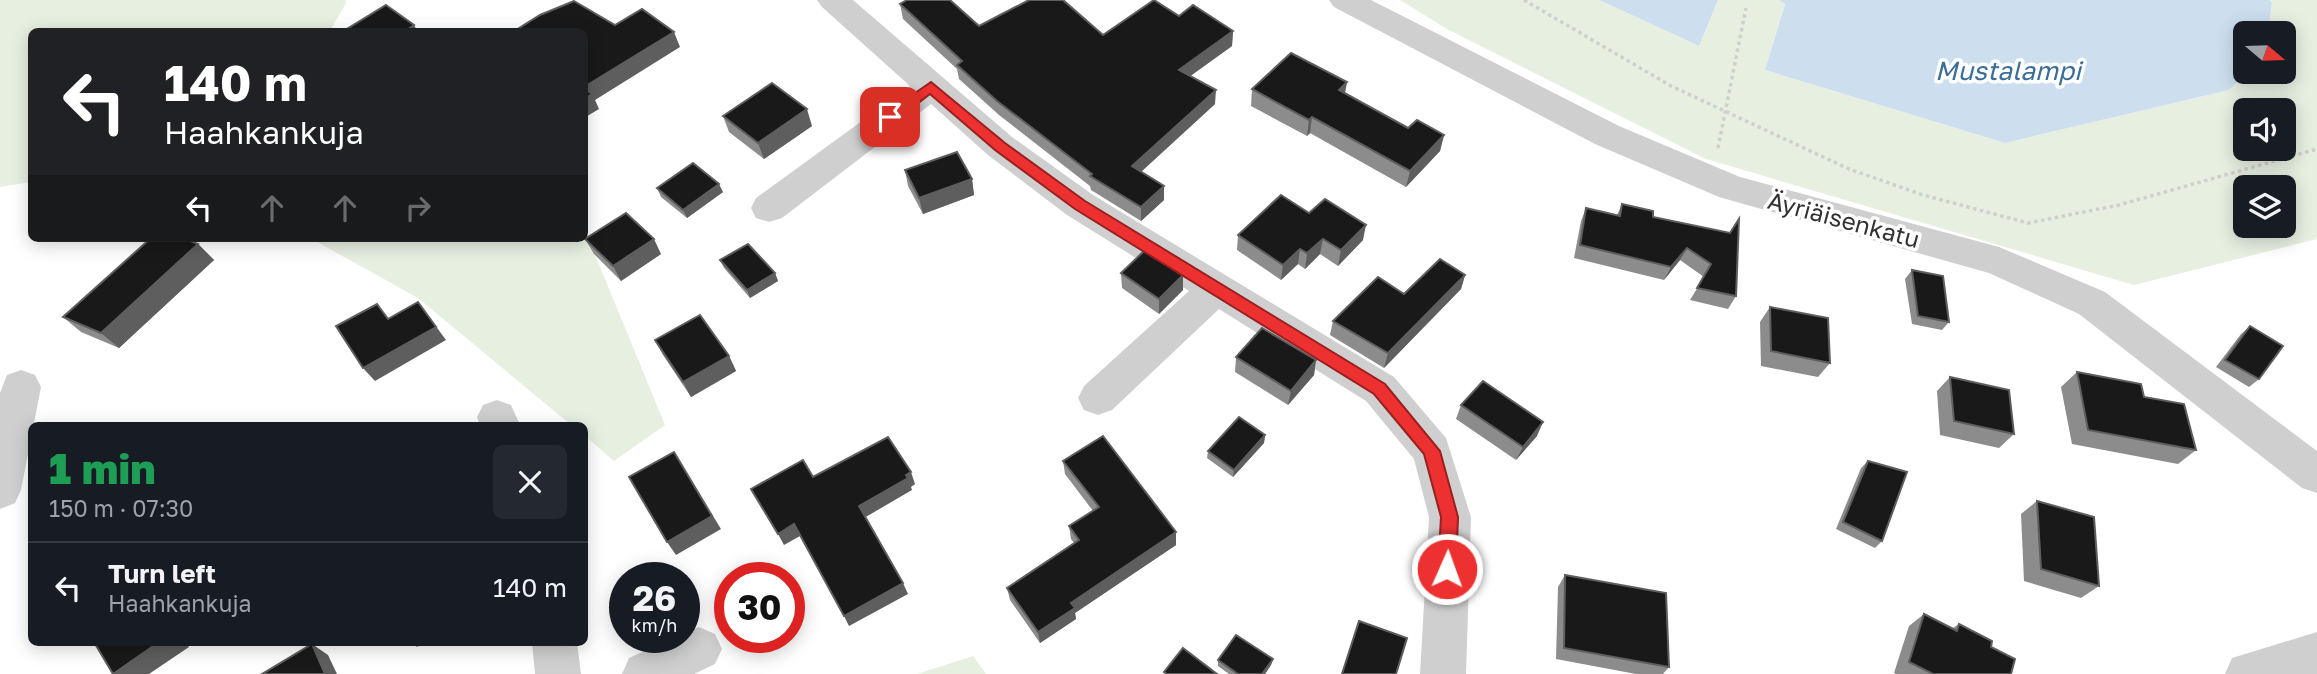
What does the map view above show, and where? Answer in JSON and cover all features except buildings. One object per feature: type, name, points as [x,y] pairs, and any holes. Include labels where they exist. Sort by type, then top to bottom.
[{"type":"street","points":[[833,0],[1000,146],[1080,205],[1380,389],[1432,451],[1450,517],[1443,674]]},
{"type":"street","name":"Äyriäisenkatu","points":[[1345,0],[1607,135],[1731,188],[1999,261],[2092,303],[2317,475]]},
{"type":"street","points":[[769,208],[931,87]]},
{"type":"street","points":[[1098,398],[1217,289]]},
{"type":"street","points":[[0,490],[21,387]]},
{"type":"street","points":[[554,646],[558,674]]},
{"type":"street","points":[[645,674],[690,653]]},
{"type":"street","points":[[2248,674],[2317,654]]},
{"type":"path","points":[[1524,0],[1671,86],[1849,169],[1923,195],[2028,223],[2119,205],[2317,149]]},
{"type":"path","points":[[1710,179],[1746,8]]},
{"type":"shaded area","points":[[0,0],[346,0],[332,28],[28,28],[28,182],[0,187]]},
{"type":"shaded area","points":[[1400,0],[1599,0],[1699,46],[1718,0],[1779,0],[1785,3],[1765,70],[2005,143],[2229,90],[2235,84],[2296,84],[2296,21],[2270,21],[2270,0],[2317,0],[2317,239],[2134,285],[1706,159],[1447,29]]},
{"type":"shaded area","points":[[317,242],[586,242],[591,245],[665,425],[614,461],[588,439],[588,422],[567,422],[418,298]]},
{"type":"shaded area","points":[[973,656],[986,674],[917,674]]},
{"type":"water","points":[[1599,0],[1718,0],[1699,46]]},
{"type":"water","name":"Mustalampi","points":[[1779,0],[2270,0],[2272,3],[2270,21],[2233,21],[2233,84],[2235,84],[2229,90],[2005,143],[1765,70],[1785,4]]},
{"type":"route","points":[[890,117],[931,87],[1000,146],[1080,205],[1380,389],[1432,451],[1450,517],[1447,569]]}]
